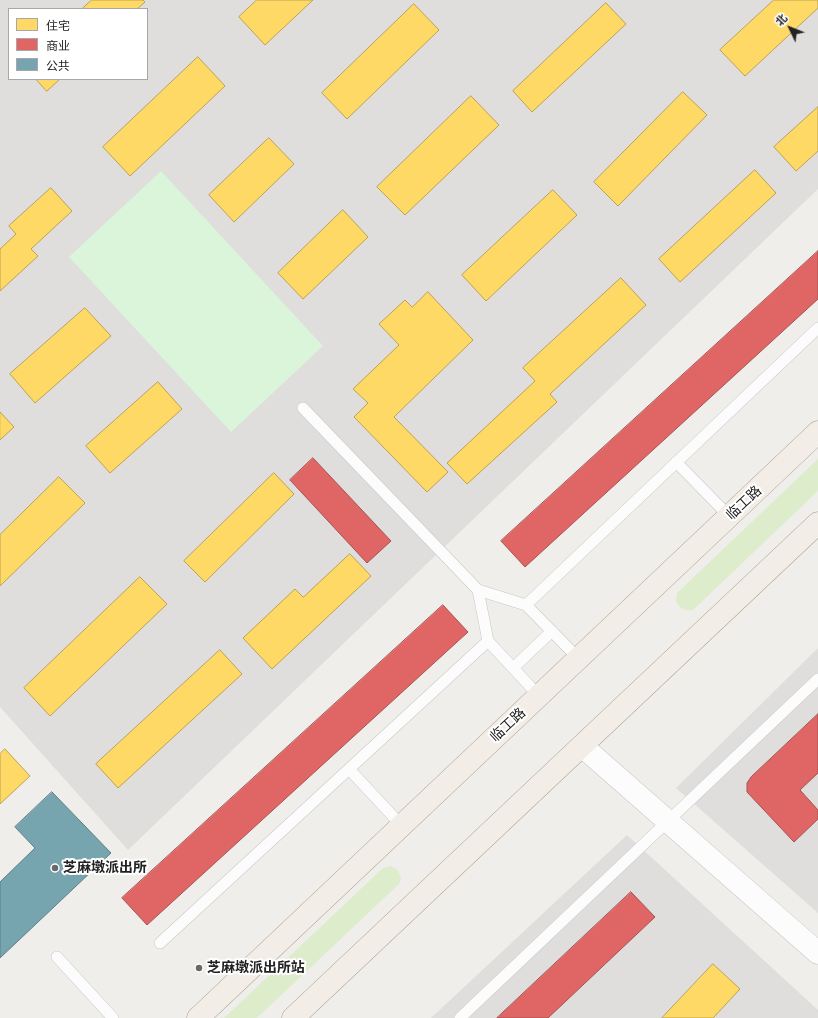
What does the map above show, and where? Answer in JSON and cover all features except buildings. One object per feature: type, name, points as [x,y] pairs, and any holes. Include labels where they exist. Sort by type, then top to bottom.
[{"type":"main road","name":"临工路","points":[[198,1018],[818,432]]},
{"type":"main road","points":[[293,1018],[818,523]]},
{"type":"street","points":[[582,746],[818,953]]},
{"type":"lane","points":[[526,604],[818,328]]},
{"type":"lane","points":[[303,408],[478,590],[526,604],[579,658]]},
{"type":"lane","points":[[676,462],[729,516]]},
{"type":"lane","points":[[478,590],[488,641],[539,696]]},
{"type":"lane","points":[[513,668],[552,631]]},
{"type":"lane","points":[[160,943],[488,641]]},
{"type":"lane","points":[[460,1018],[818,679]]},
{"type":"lane","points":[[349,769],[402,826]]},
{"type":"lane","points":[[56,957],[113,1018]]},
{"type":"shaded area","points":[[0,0],[818,0],[818,189],[128,850],[0,707]]},
{"type":"shaded area","points":[[818,648],[818,913],[676,788]]},
{"type":"shaded area","points":[[627,835],[818,1010],[818,1018],[431,1018]]},
{"type":"green space","points":[[161,171],[323,346],[231,432],[69,257]]},
{"type":"green space","points":[[818,459],[818,491],[693,610],[685,610],[681,608],[676,601],[677,593]]},
{"type":"green space","points":[[391,866],[398,870],[401,878],[399,884],[257,1018],[224,1018],[383,868]]},
{"type":"place","name":"芝麻墩派出所","points":[[55,868]]},
{"type":"place","name":"芝麻墩派出所站","points":[[199,968]]}]
